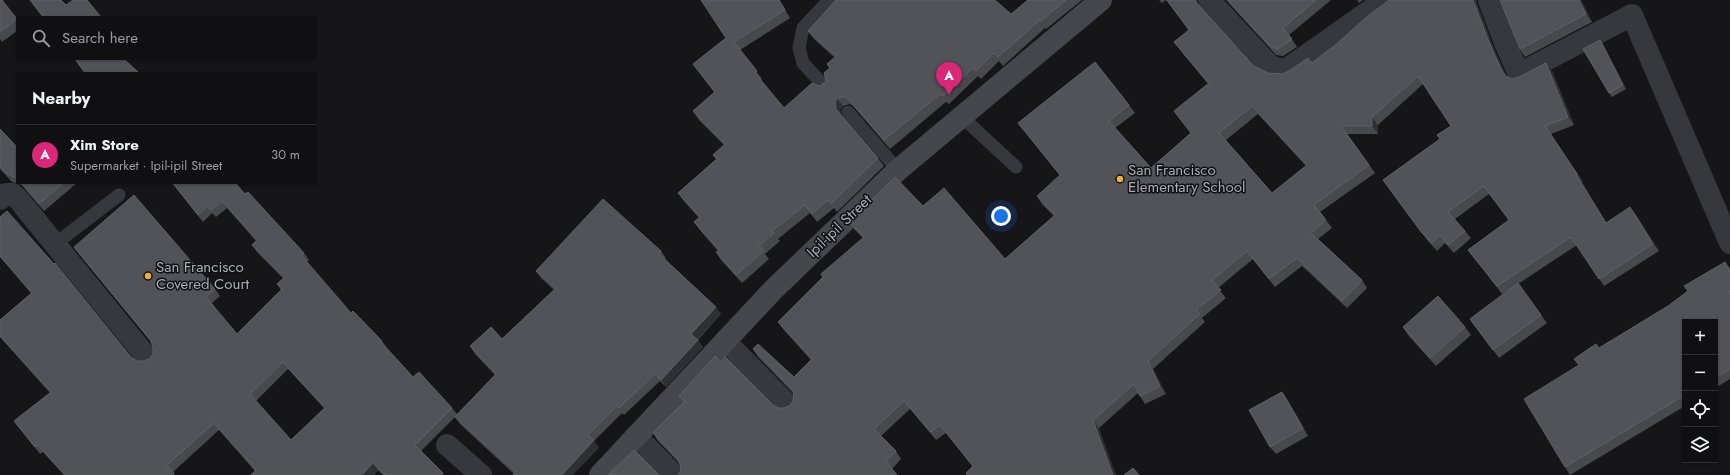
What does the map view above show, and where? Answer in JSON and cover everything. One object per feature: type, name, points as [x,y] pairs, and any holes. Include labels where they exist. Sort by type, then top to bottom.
[{"type":"street","name":"Ipil-ipil Street","points":[[600,475],[774,288],[898,170],[1101,0]]},
{"type":"street","points":[[1209,0],[1269,65],[1278,69],[1288,69],[1385,0]]},
{"type":"street","points":[[1489,0],[1519,74],[1632,15],[1730,243]]},
{"type":"street","points":[[2,193],[13,194],[20,200],[146,356]]},
{"type":"street","points":[[725,341],[787,404]]},
{"type":"street","points":[[636,436],[674,475]]},
{"type":"street","points":[[447,445],[481,475]]},
{"type":"lane","points":[[824,86],[803,63],[799,48],[804,28],[829,0]]},
{"type":"lane","points":[[848,112],[898,170]]},
{"type":"lane","points":[[962,117],[1016,167]]},
{"type":"lane","points":[[55,244],[120,194]]},
{"type":"building","points":[[0,0],[2,0],[16,20],[0,32]]},
{"type":"building","points":[[30,0],[61,0],[66,5],[73,0],[87,0],[100,16],[42,16]]},
{"type":"building","points":[[701,0],[779,0],[785,10],[734,42],[757,71],[755,73],[784,108],[812,83],[820,86],[826,81],[824,73],[830,68],[827,64],[836,56],[808,31],[836,0],[995,0],[1011,14],[1028,0],[1066,0],[1041,21],[1040,20],[998,57],[994,53],[976,71],[973,68],[943,96],[940,94],[884,140],[845,96],[837,98],[835,102],[836,109],[878,158],[831,204],[828,200],[812,214],[805,205],[772,231],[774,233],[759,246],[764,251],[736,275],[716,252],[719,250],[694,222],[700,217],[678,193],[717,159],[713,155],[725,144],[693,111],[715,92],[693,64],[726,38]]},
{"type":"building","points":[[1167,0],[1194,0],[1254,66],[1268,73],[1282,74],[1308,58],[1312,63],[1389,0],[1473,0],[1489,42],[1502,71],[1506,76],[1512,79],[1519,77],[1546,63],[1568,117],[1545,126],[1577,174],[1576,175],[1606,223],[1630,207],[1653,244],[1599,279],[1571,237],[1497,286],[1468,250],[1509,220],[1484,186],[1448,212],[1465,231],[1448,245],[1440,235],[1432,243],[1422,233],[1383,180],[1440,139],[1437,135],[1451,126],[1418,76],[1372,117],[1372,126],[1341,126],[1369,165],[1314,205],[1326,220],[1311,233],[1362,280],[1342,301],[1297,258],[1269,279],[1247,251],[1212,280],[1221,290],[1196,310],[1200,314],[1148,361],[1160,386],[1140,396],[1134,384],[1093,420],[1113,475],[967,475],[966,473],[973,466],[940,425],[931,432],[904,401],[874,429],[896,451],[886,461],[897,475],[678,475],[681,470],[678,459],[653,433],[685,401],[679,396],[715,356],[721,362],[725,357],[773,405],[778,408],[784,408],[791,405],[794,393],[791,388],[753,349],[758,344],[794,377],[812,359],[778,322],[823,277],[821,274],[864,237],[849,222],[895,177],[923,206],[944,188],[1005,259],[1055,215],[1037,196],[1060,175],[1018,123],[1095,62],[1129,105],[1109,121],[1151,168],[1191,133],[1174,111],[1209,83],[1174,42],[1189,30]],"holes":[[[1252,106],[1307,165],[1272,193],[1219,133]]]},
{"type":"building","points":[[1228,0],[1316,0],[1283,28],[1292,39],[1278,49],[1271,47]]},
{"type":"building","points":[[1500,0],[1579,0],[1586,14],[1520,49]]},
{"type":"building","points":[[1600,40],[1623,85],[1609,93],[1583,49]]},
{"type":"building","points":[[76,60],[125,60],[138,72],[84,72]]},
{"type":"building","points":[[0,129],[16,146],[16,178],[7,174],[0,167]]},
{"type":"building","points":[[22,184],[62,184],[39,204]]},
{"type":"building","points":[[174,184],[236,184],[245,194],[248,192],[304,253],[301,255],[351,313],[353,311],[382,341],[381,342],[413,377],[419,372],[452,408],[415,445],[443,473],[441,475],[385,475],[373,463],[362,475],[251,475],[256,470],[214,423],[167,465],[174,473],[171,475],[65,475],[38,445],[35,447],[14,421],[51,392],[0,336],[0,320],[32,293],[0,256],[0,217],[7,211],[54,264],[55,263],[131,357],[137,361],[143,361],[149,359],[153,354],[151,341],[74,247],[134,195],[215,289],[206,297],[237,334],[282,289],[277,284],[284,278],[252,245],[257,240],[222,201],[211,210],[207,206],[198,215]],"holes":[[[283,362],[325,408],[291,440],[250,394]]]},
{"type":"building","points":[[603,199],[661,251],[659,254],[716,307],[691,334],[698,340],[661,380],[655,374],[619,408],[617,406],[588,435],[594,440],[562,475],[513,475],[516,472],[455,417],[496,374],[470,346],[491,327],[502,339],[556,288],[536,271]]},
{"type":"building","points":[[1725,262],[1730,270],[1730,291],[1728,292],[1730,296],[1730,369],[1718,376],[1718,319],[1682,319],[1682,397],[1565,467],[1524,399],[1579,365],[1574,359],[1596,344],[1599,348],[1668,306],[1688,291],[1684,286]]},
{"type":"building","points":[[1518,283],[1541,315],[1493,350],[1470,319]]},
{"type":"building","points":[[1438,296],[1465,327],[1430,358],[1403,327]]},
{"type":"building","points":[[1282,392],[1303,428],[1270,447],[1249,410]]},
{"type":"building","points":[[634,450],[659,475],[608,475]]},
{"type":"building","points":[[1133,468],[1139,475],[1124,475]]},
{"type":"place","name":"Xim Store","points":[[949,95]]},
{"type":"place","name":"San Francisco Elementary School","points":[[1120,179]]},
{"type":"place","name":"San Francisco Covered Court","points":[[148,276]]}]
